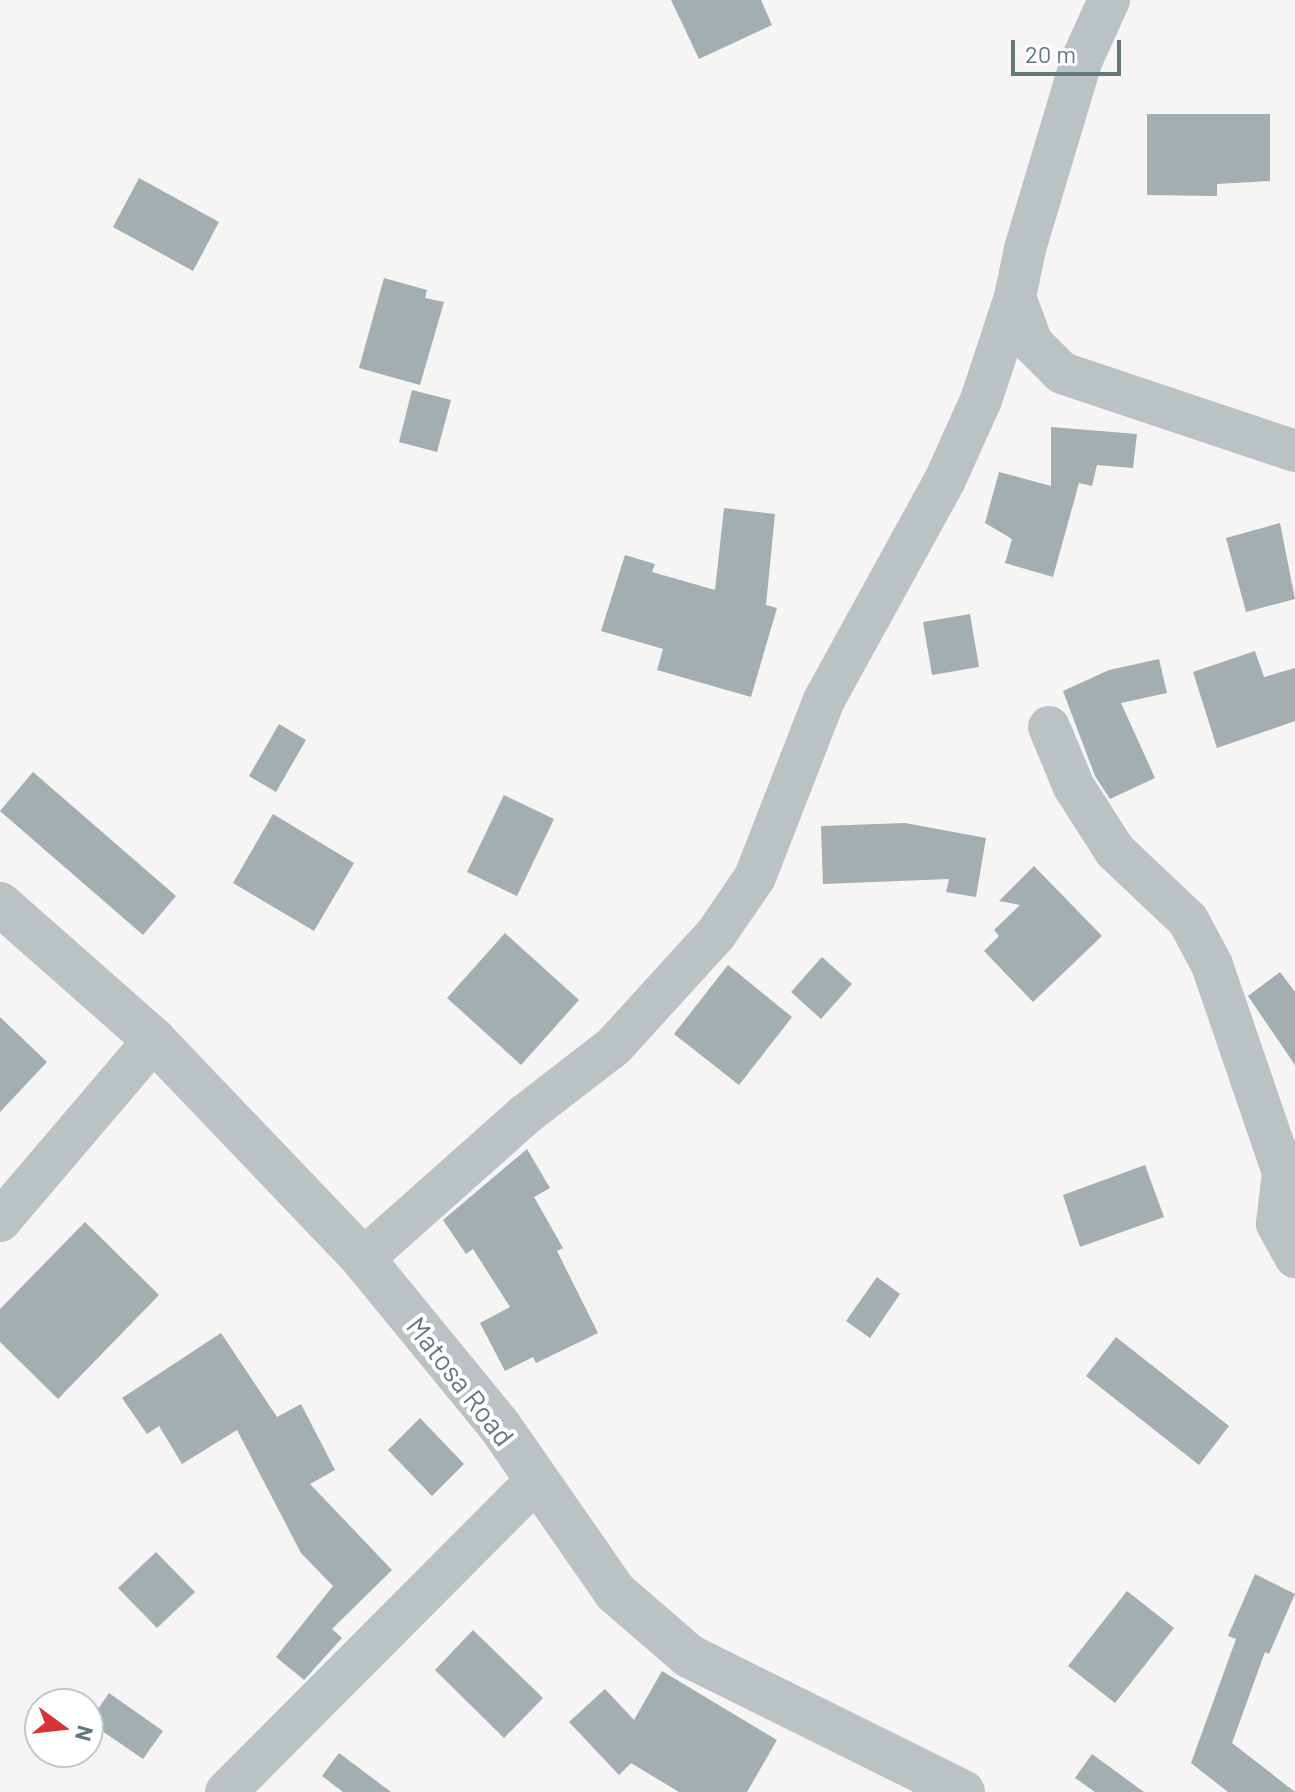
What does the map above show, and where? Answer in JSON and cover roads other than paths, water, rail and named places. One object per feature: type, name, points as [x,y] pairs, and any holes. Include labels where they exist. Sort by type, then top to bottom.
[{"type":"street","points":[[363,1259],[526,1114],[614,1046],[716,934],[755,877],[824,700],[945,480],[975,413],[1015,297],[1081,62],[1109,0]]},
{"type":"street","points":[[1015,297],[1032,343],[1062,373],[1159,410],[1295,451]]},
{"type":"street","points":[[1049,727],[1074,787],[1115,851],[1188,920],[1212,965],[1283,1172],[1277,1224],[1295,1257]]},
{"type":"street","name":"Matosa Road","points":[[0,904],[154,1040],[363,1259],[490,1413],[535,1482],[615,1592],[689,1656],[963,1792]]},
{"type":"street","points":[[0,1221],[154,1040]]},
{"type":"street","points":[[226,1792],[535,1482]]}]
